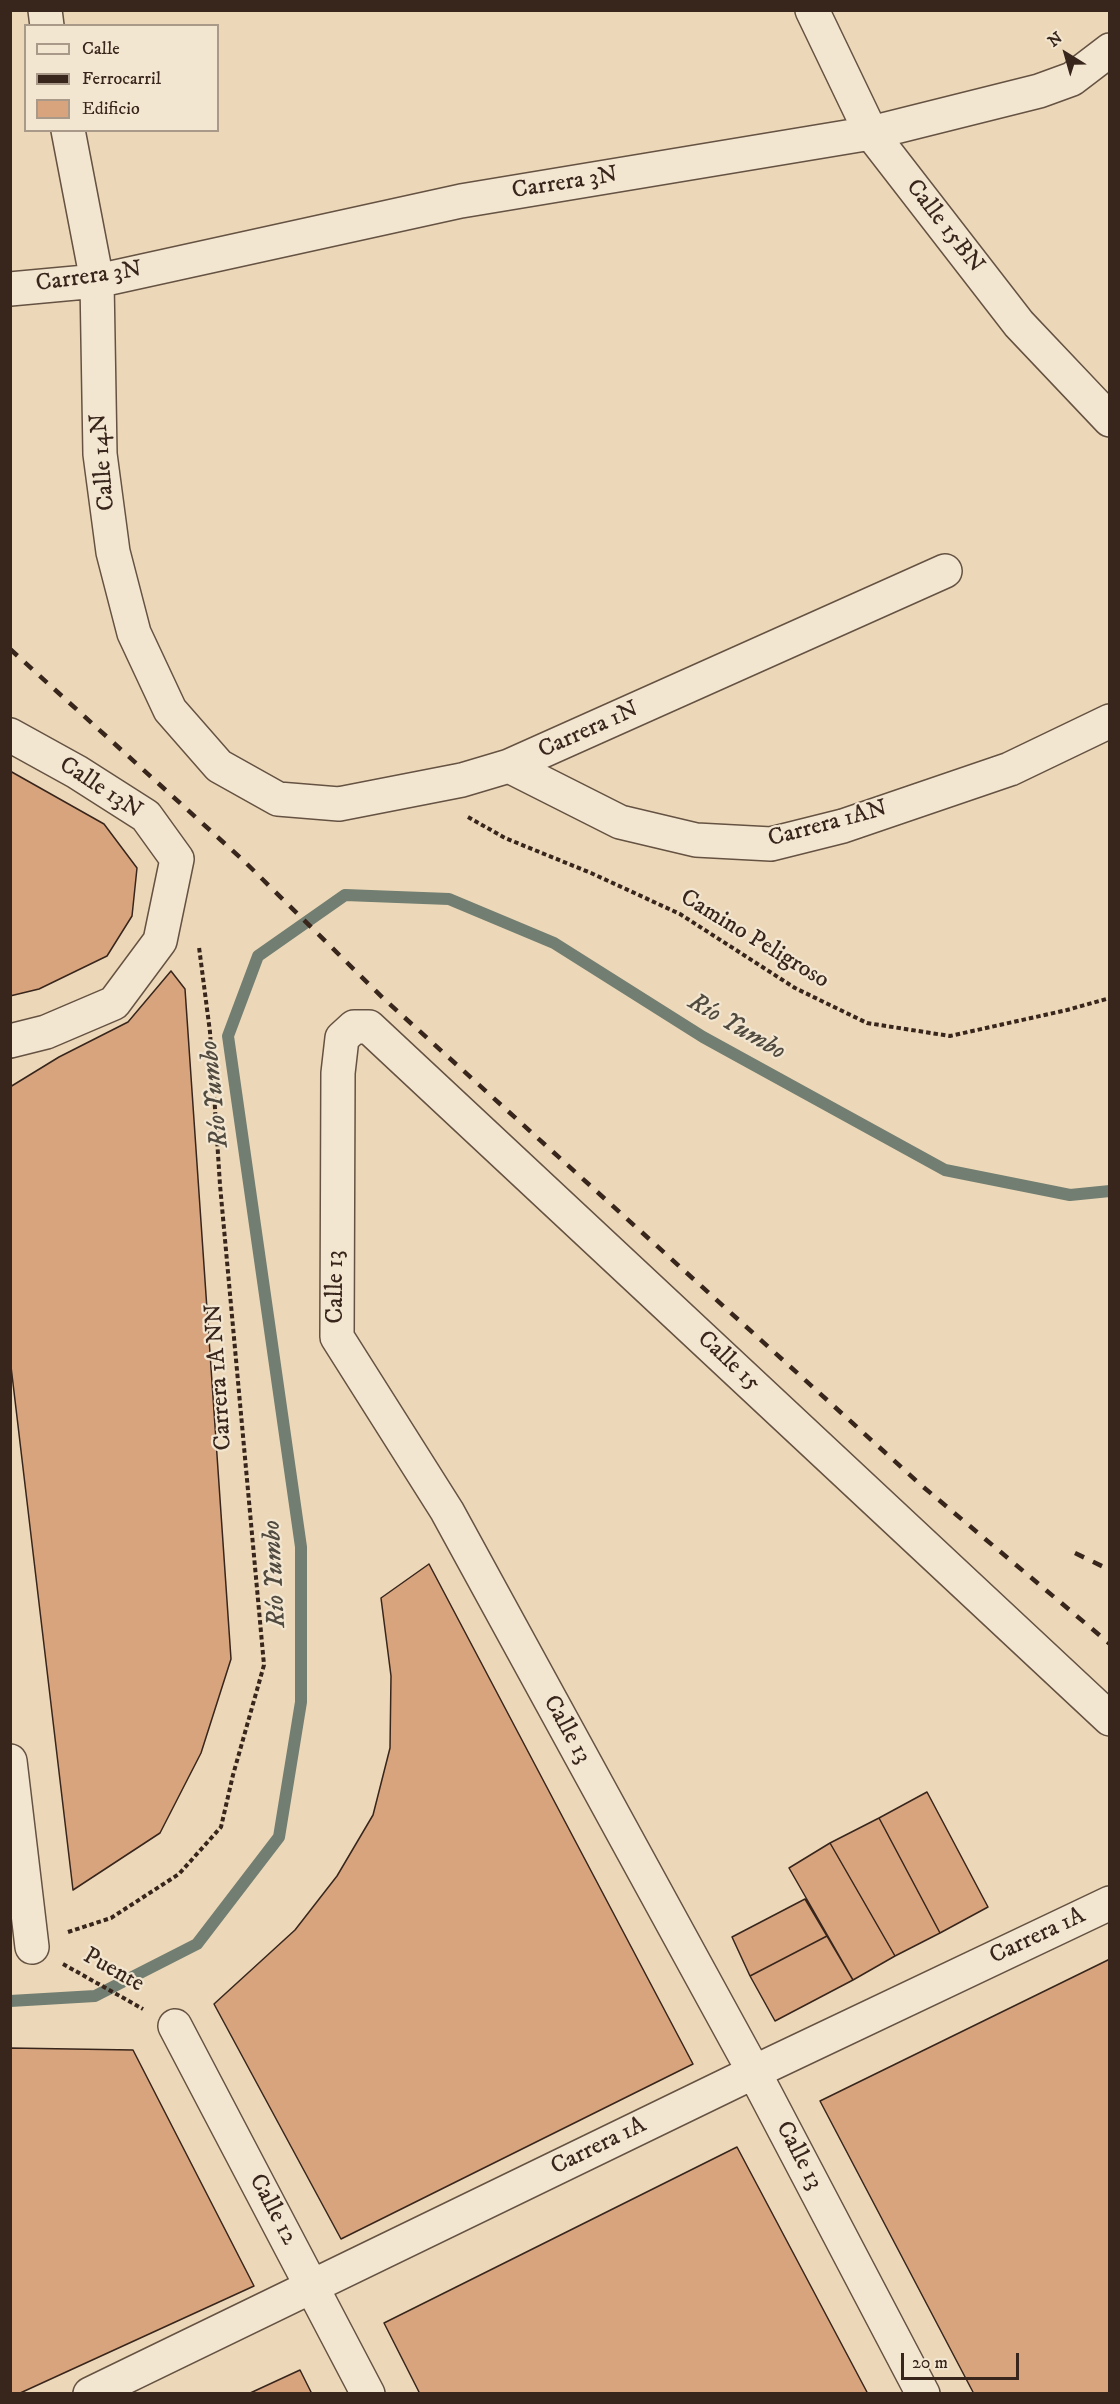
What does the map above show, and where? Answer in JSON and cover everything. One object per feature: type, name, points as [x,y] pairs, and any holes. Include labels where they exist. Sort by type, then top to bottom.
[{"type":"street","name":"Calle 15BN","points":[[812,10],[871,133],[1019,324],[1110,420]]},
{"type":"street","name":"Carrera 3N","points":[[10,289],[97,281],[461,201],[871,133],[1039,91],[1072,79],[1110,50]]},
{"type":"street","name":"Calle 14N","points":[[68,132],[97,281],[100,454],[113,552],[134,633],[170,710],[219,766]]},
{"type":"street","name":"Carrera 1N","points":[[219,766],[278,799],[339,804],[462,780],[509,766],[945,570]]},
{"type":"street","name":"Carrera 1AN","points":[[509,766],[620,822],[696,840],[771,844],[843,826],[1010,769],[1110,722]]},
{"type":"street","name":"Calle 13N","points":[[10,735],[77,772],[146,816],[177,859],[160,942],[114,1003],[46,1032],[10,1041]]},
{"type":"street","name":"Calle 15","points":[[342,1038],[354,1027],[369,1028],[1110,1719]]},
{"type":"street","name":"Calle 13","points":[[342,1038],[338,1073],[337,1337],[447,1511],[754,2072],[923,2394]]},
{"type":"street","points":[[10,1761],[32,1946]]},
{"type":"street","name":"Carrera 1A","points":[[90,2394],[754,2072],[1110,1903]]},
{"type":"street","name":"Calle 12","points":[[175,2026],[368,2394]]},
{"type":"path","name":"Camino Peligroso","points":[[466,817],[506,838],[591,873],[680,915],[795,988],[867,1023],[950,1036],[1110,998]]},
{"type":"path","name":"Carrera 1A NN","points":[[32,1946],[111,1918],[179,1874],[221,1827],[264,1665],[220,1185],[210,1032],[197,937]]},
{"type":"path","name":"Puente","points":[[32,1946],[175,2026]]},
{"type":"building","points":[[10,771],[104,824],[137,868],[132,916],[107,956],[39,989],[10,996]]},
{"type":"building","points":[[171,971],[185,989],[231,1659],[201,1753],[160,1833],[73,1890],[10,1358],[10,1087],[59,1057],[128,1022]]},
{"type":"building","points":[[429,1564],[693,2064],[341,2239],[214,2004],[295,1930],[337,1876],[373,1815],[390,1748],[391,1676],[381,1598]]},
{"type":"building","points":[[927,1792],[988,1907],[940,1933],[879,1818]]},
{"type":"building","points":[[879,1818],[940,1933],[895,1956],[830,1843]]},
{"type":"building","points":[[830,1843],[895,1956],[853,1980],[789,1868]]},
{"type":"building","points":[[805,1899],[827,1936],[750,1976],[732,1937]]},
{"type":"building","points":[[827,1936],[853,1980],[775,2021],[750,1976]]},
{"type":"building","points":[[1110,1959],[1110,2394],[974,2394],[820,2101]]},
{"type":"building","points":[[10,2048],[133,2050],[254,2286],[18,2394],[10,2394]]},
{"type":"building","points":[[737,2147],[868,2394],[420,2394],[384,2323]]},
{"type":"building","points":[[300,2370],[312,2394],[248,2394]]},
{"type":"waterway","name":"Río Yumbo","points":[[10,2001],[95,1996],[197,1944],[279,1837],[301,1702],[301,1547],[228,1036],[258,956],[345,895],[449,899],[554,943],[703,1037],[945,1170],[1070,1195],[1110,1191]]},
{"type":"railway","points":[[10,649],[244,861],[383,998],[921,1485],[1110,1644]]},
{"type":"railway","points":[[1075,1553],[1110,1570]]}]
